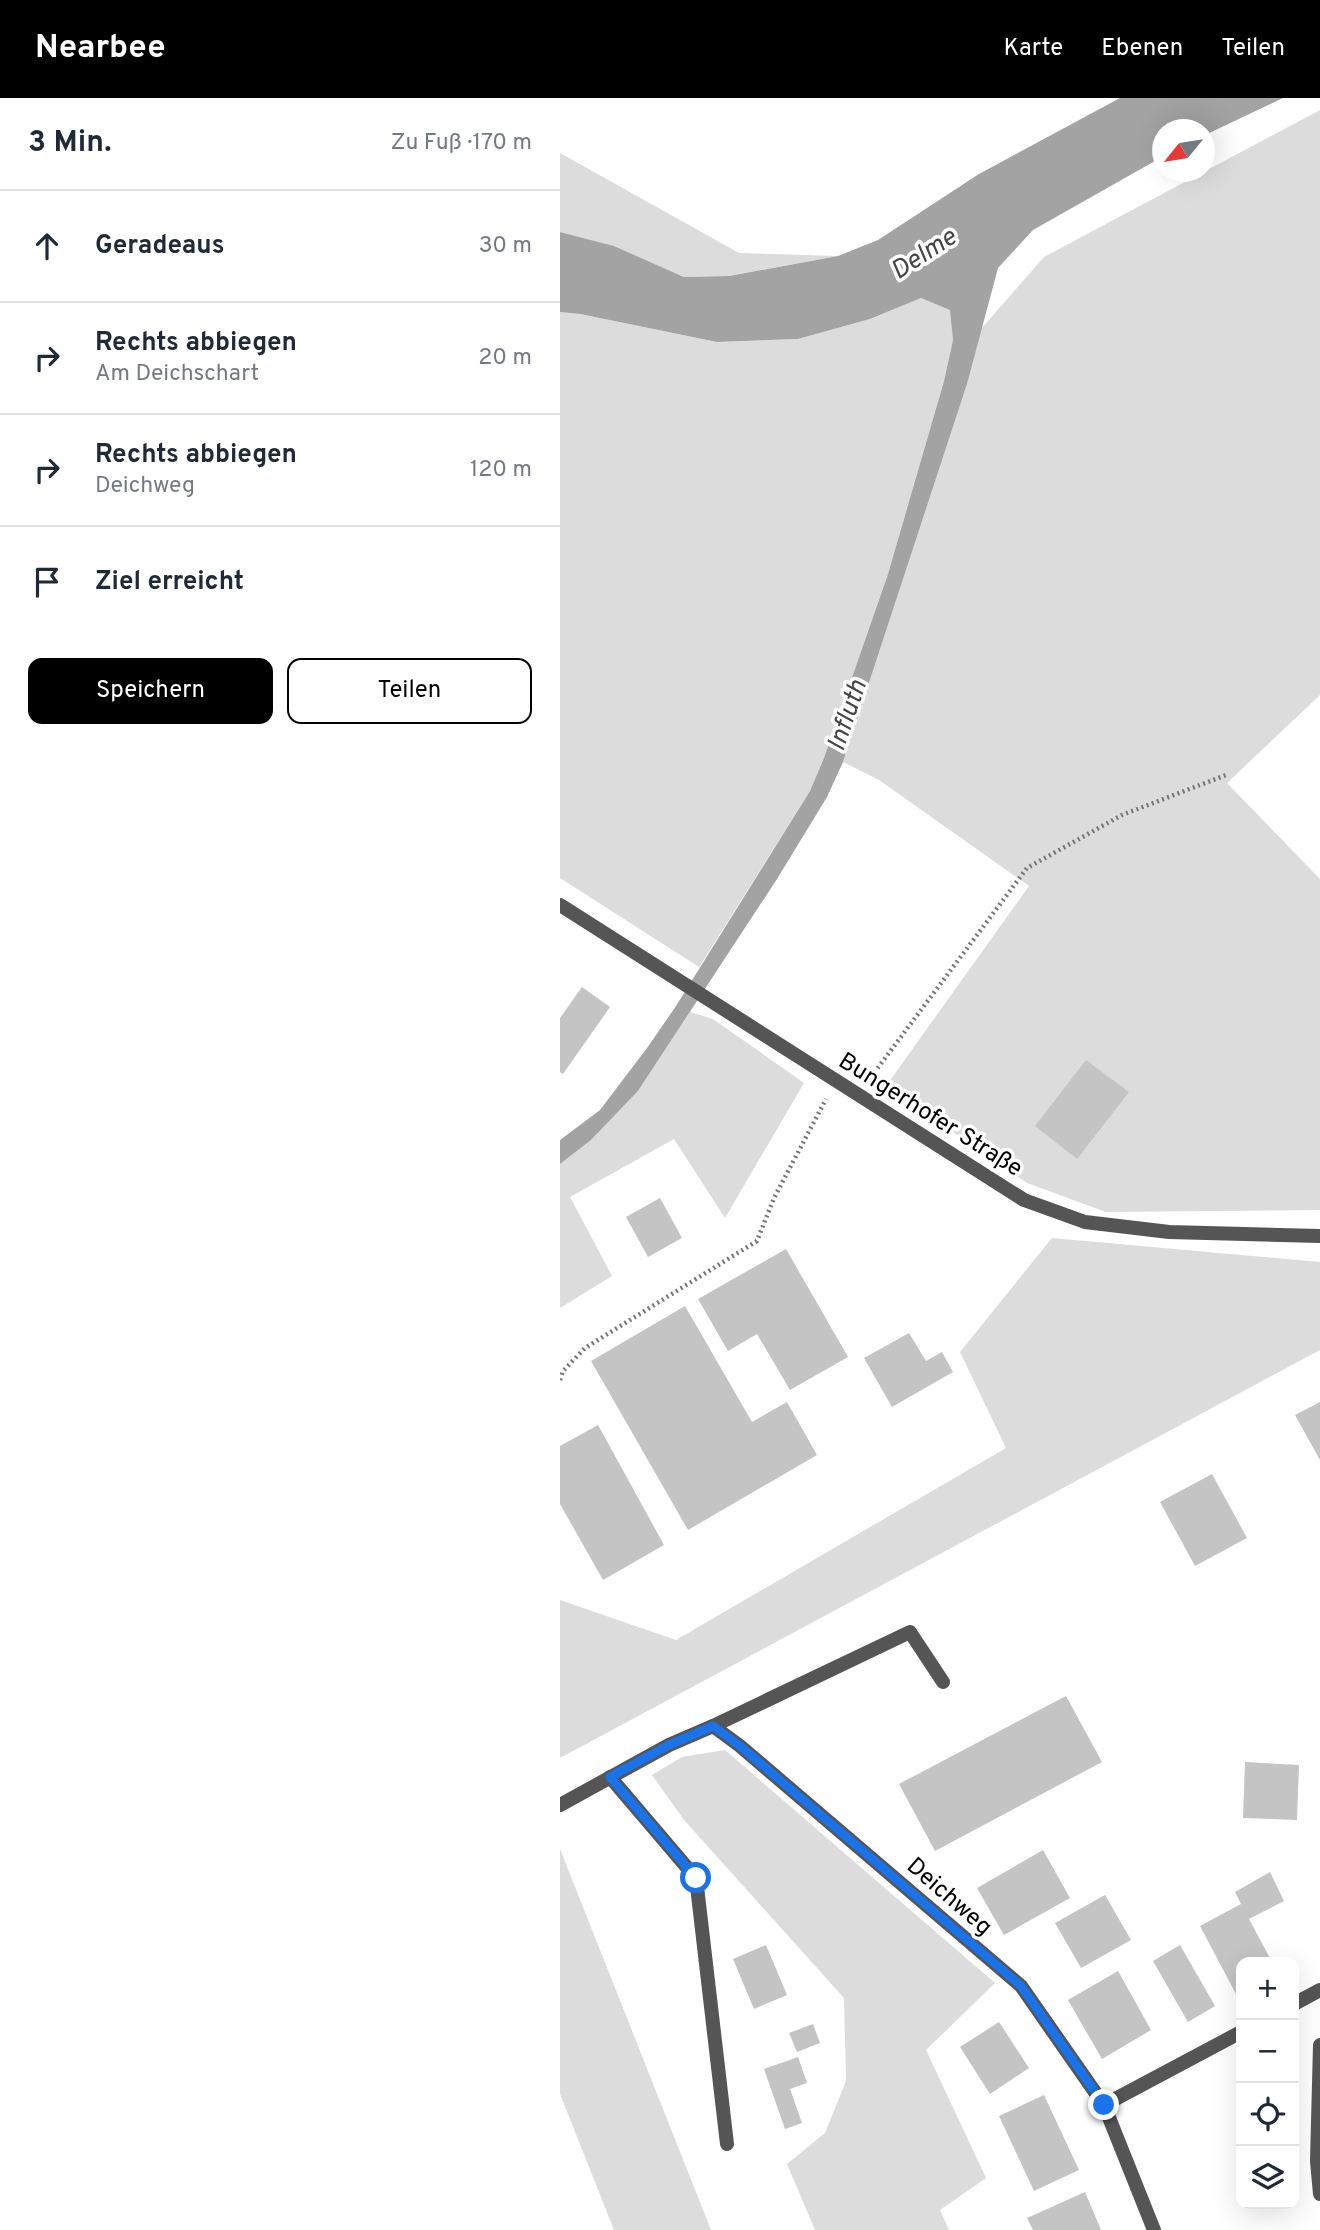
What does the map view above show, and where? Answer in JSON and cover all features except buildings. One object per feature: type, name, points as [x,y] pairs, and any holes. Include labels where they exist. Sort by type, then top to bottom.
[{"type":"street","name":"Bungerhofer Straße","points":[[560,905],[1024,1200],[1085,1222],[1169,1233],[1320,1237]]},
{"type":"street","points":[[560,1805],[669,1745],[910,1632],[943,1682]]},
{"type":"street","name":"Deichweg","points":[[713,1726],[740,1746],[1021,1986],[1104,2105],[1154,2230]]},
{"type":"street","points":[[610,1777],[696,1878],[727,2144]]},
{"type":"street","points":[[1299,2001],[1320,1990]]},
{"type":"street","points":[[1104,2105],[1236,2035]]},
{"type":"street","points":[[1320,2045],[1317,2161],[1320,2194]]},
{"type":"path","points":[[858,1094],[1027,867],[1122,816],[1226,775]]},
{"type":"path","points":[[560,1380],[563,1371],[585,1348],[757,1241],[774,1198],[835,1080]]},
{"type":"shaded area","points":[[1320,110],[1320,695],[1227,783],[1320,879],[1320,1210],[1106,1212],[1027,1183],[886,1086],[1029,886],[879,780],[843,762],[967,384],[980,330],[1044,257],[1185,182],[1215,182],[1215,166]]},
{"type":"shaded area","points":[[560,153],[739,253],[838,256],[728,276],[684,277],[614,246],[560,232]]},
{"type":"shaded area","points":[[921,298],[951,310],[953,340],[944,381],[888,574],[810,791],[699,967],[560,878],[560,312],[717,342],[798,339],[870,319]]},
{"type":"shaded area","points":[[690,1012],[713,1019],[804,1083],[725,1218],[674,1139],[570,1197],[612,1276],[560,1308],[560,1164],[591,1140],[638,1091]]},
{"type":"shaded area","points":[[1052,1238],[1320,1262],[1320,1350],[560,1758],[560,1600],[676,1640],[1006,1448],[960,1352]]},
{"type":"shaded area","points":[[725,1750],[995,1983],[926,2050],[986,2178],[940,2210],[949,2230],[815,2230],[787,2164],[825,2133],[846,2081],[844,1998],[684,1820],[652,1775],[682,1757]]},
{"type":"shaded area","points":[[560,1849],[711,2230],[614,2230],[560,2094]]},
{"type":"water","points":[[1120,98],[1283,98],[1215,130],[1215,119],[1152,119],[1152,163],[1033,230],[998,268],[967,384],[843,762],[827,797],[777,879],[638,1091],[591,1140],[560,1164],[560,1140],[600,1110],[647,1048],[810,791],[888,574],[944,381],[953,340],[950,310],[921,298],[870,319],[798,339],[717,342],[560,312],[560,232],[614,246],[684,277],[729,276],[838,256],[878,240],[979,174]]},
{"type":"route","points":[[696,1878],[610,1777],[669,1745],[713,1726],[740,1746],[1021,1986],[1104,2105]]},
{"type":"water label","name":"Delme","points":[[923,253]]},
{"type":"water label","name":"Influth","points":[[846,715]]}]
